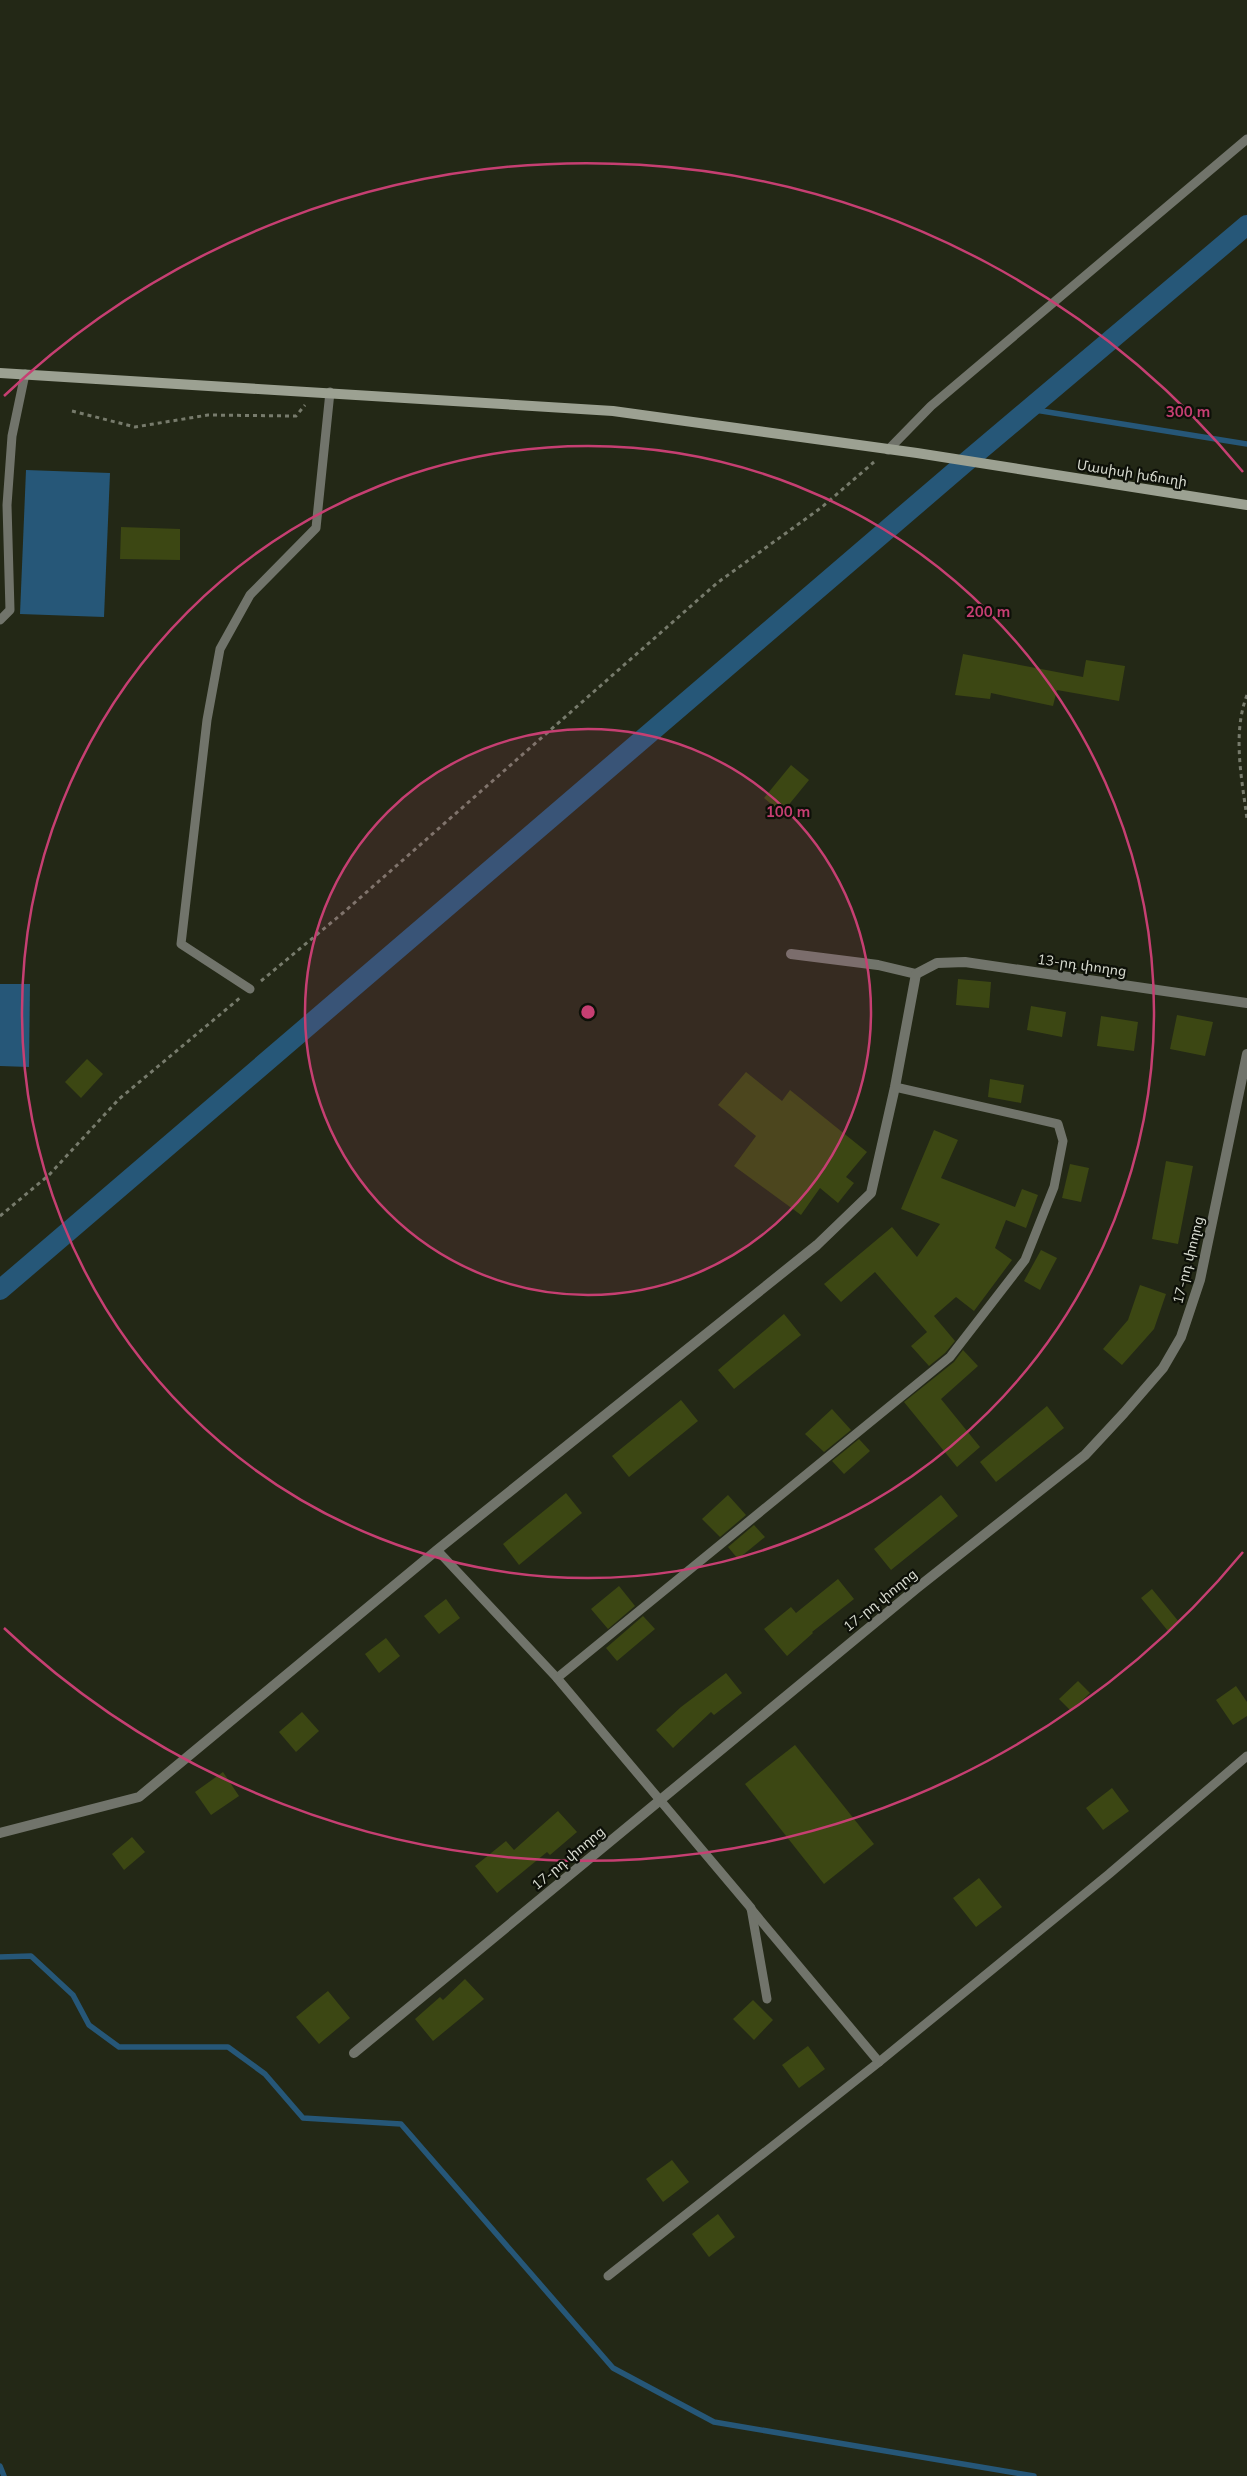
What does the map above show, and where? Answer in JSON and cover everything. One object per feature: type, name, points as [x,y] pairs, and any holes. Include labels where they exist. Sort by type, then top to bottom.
[{"type":"main road","name":"Մասիսի խճուղի","points":[[0,373],[613,411],[917,453],[1247,505]]},
{"type":"street","points":[[0,1834],[139,1797],[437,1550],[817,1245],[871,1193],[895,1087],[916,974],[878,964],[791,954]]},
{"type":"street","name":"13-րդ փողոց","points":[[916,974],[937,963],[965,962],[1247,1003]]},
{"type":"street","name":"17-րդ փողոց","points":[[354,2053],[917,1588],[1086,1455],[1163,1368],[1181,1337],[1200,1280],[1247,1054]]},
{"type":"lane","points":[[888,450],[931,406],[1247,139]]},
{"type":"lane","points":[[0,620],[10,610],[7,505],[12,436],[25,374]]},
{"type":"lane","points":[[250,989],[182,944],[207,720],[220,649],[224,641],[250,596],[316,528],[330,392]]},
{"type":"lane","points":[[557,1678],[950,1357],[1024,1260],[1054,1187],[1063,1141],[1058,1124],[895,1087]]},
{"type":"lane","points":[[437,1550],[557,1678],[879,2062]]},
{"type":"lane","points":[[608,2276],[879,2062],[1109,1874],[1247,1756]]},
{"type":"lane","points":[[751,1908],[768,1999]]},
{"type":"path","points":[[72,411],[135,427],[208,415],[296,416],[304,408],[312,391]]},
{"type":"path","points":[[0,1216],[49,1175],[118,1099],[351,905],[717,583],[822,507],[888,450]]},
{"type":"path","points":[[1247,695],[1242,707],[1239,755],[1247,819]]},
{"type":"water","points":[[26,470],[110,473],[104,617],[20,614]]},
{"type":"water","points":[[0,984],[30,984],[29,1067],[0,1066]]},
{"type":"building","points":[[121,527],[180,529],[180,560],[120,559]]},
{"type":"building","points":[[963,654],[1083,677],[1086,660],[1125,666],[1119,701],[1057,690],[1053,706],[991,693],[990,699],[955,695]]},
{"type":"building","points":[[791,765],[809,780],[782,813],[764,798]]},
{"type":"building","points":[[958,979],[991,982],[989,1008],[956,1005]]},
{"type":"building","points":[[1031,1006],[1066,1012],[1062,1037],[1027,1030]]},
{"type":"building","points":[[1177,1015],[1213,1022],[1205,1056],[1170,1049]]},
{"type":"building","points":[[1101,1016],[1138,1022],[1134,1051],[1097,1046]]},
{"type":"building","points":[[87,1059],[103,1074],[81,1098],[65,1082]]},
{"type":"building","points":[[746,1072],[782,1101],[790,1090],[867,1152],[846,1177],[854,1183],[838,1203],[820,1188],[801,1215],[734,1166],[756,1136],[718,1105]]},
{"type":"building","points":[[990,1079],[1024,1085],[1021,1103],[988,1097]]},
{"type":"building","points":[[934,1130],[958,1140],[941,1178],[1015,1207],[1022,1189],[1038,1195],[1026,1228],[1006,1220],[995,1248],[1012,1260],[974,1311],[956,1297],[934,1316],[955,1341],[945,1353],[929,1366],[911,1346],[927,1332],[875,1272],[841,1302],[824,1284],[892,1227],[917,1257],[940,1224],[901,1209]]},
{"type":"building","points":[[1166,1161],[1193,1166],[1178,1244],[1152,1239]]},
{"type":"building","points":[[1070,1164],[1089,1168],[1081,1202],[1062,1198]]},
{"type":"building","points":[[1041,1250],[1057,1258],[1040,1290],[1024,1281]]},
{"type":"building","points":[[1140,1285],[1166,1294],[1154,1329],[1122,1365],[1103,1349],[1128,1320]]},
{"type":"building","points":[[784,1314],[801,1335],[734,1389],[718,1370]]},
{"type":"building","points":[[963,1350],[978,1366],[941,1399],[980,1447],[957,1467],[904,1402],[954,1362]]},
{"type":"building","points":[[681,1400],[698,1421],[629,1477],[612,1456]]},
{"type":"building","points":[[1047,1406],[1064,1428],[996,1482],[980,1462]]},
{"type":"building","points":[[832,1409],[851,1430],[824,1452],[805,1434]]},
{"type":"building","points":[[859,1439],[870,1451],[844,1474],[832,1461]]},
{"type":"building","points":[[566,1493],[582,1513],[519,1565],[503,1544]]},
{"type":"building","points":[[728,1495],[746,1515],[720,1537],[702,1519]]},
{"type":"building","points":[[941,1495],[958,1516],[891,1570],[874,1549]]},
{"type":"building","points":[[754,1525],[765,1537],[738,1559],[728,1547]]},
{"type":"building","points":[[838,1579],[854,1599],[812,1632],[787,1656],[764,1629],[791,1607],[796,1613]]},
{"type":"building","points":[[619,1586],[635,1606],[608,1629],[591,1609]]},
{"type":"building","points":[[1152,1589],[1179,1622],[1168,1631],[1141,1598]]},
{"type":"building","points":[[446,1599],[460,1618],[439,1634],[424,1616]]},
{"type":"building","points":[[643,1616],[655,1629],[617,1661],[606,1648]]},
{"type":"building","points":[[386,1638],[400,1656],[379,1673],[365,1654]]},
{"type":"building","points":[[726,1673],[742,1693],[714,1715],[711,1712],[673,1748],[656,1730],[681,1707]]},
{"type":"building","points":[[1078,1681],[1090,1693],[1071,1711],[1059,1699]]},
{"type":"building","points":[[1236,1686],[1247,1702],[1247,1716],[1233,1725],[1216,1700]]},
{"type":"building","points":[[302,1712],[319,1731],[296,1752],[279,1732]]},
{"type":"building","points":[[795,1745],[874,1844],[824,1884],[745,1784]]},
{"type":"building","points":[[223,1772],[239,1796],[211,1815],[195,1792]]},
{"type":"building","points":[[1112,1788],[1129,1811],[1103,1830],[1086,1808]]},
{"type":"building","points":[[558,1811],[577,1832],[550,1855],[547,1852],[497,1893],[475,1866],[506,1841],[514,1850]]},
{"type":"building","points":[[132,1837],[145,1852],[124,1870],[112,1854]]},
{"type":"building","points":[[979,1878],[1002,1907],[976,1927],[953,1898]]},
{"type":"building","points":[[465,1979],[484,1999],[433,2041],[415,2019],[440,1997],[443,2000]]},
{"type":"building","points":[[328,1991],[350,2018],[319,2044],[296,2017]]},
{"type":"building","points":[[753,2000],[773,2020],[754,2040],[733,2019]]},
{"type":"building","points":[[808,2046],[825,2069],[799,2088],[782,2065]]},
{"type":"building","points":[[672,2160],[689,2182],[663,2202],[646,2179]]},
{"type":"building","points":[[718,2214],[735,2237],[709,2257],[692,2234]]},
{"type":"waterway","points":[[0,1290],[966,462],[1247,225]]},
{"type":"waterway","points":[[1029,409],[1247,444]]},
{"type":"waterway","points":[[0,1957],[31,1956],[73,1995],[89,2025],[119,2047],[228,2047],[265,2074],[303,2118],[401,2124],[613,2368],[714,2422],[1034,2476]]},
{"type":"waterway","points":[[0,2466],[4,2476]]}]
